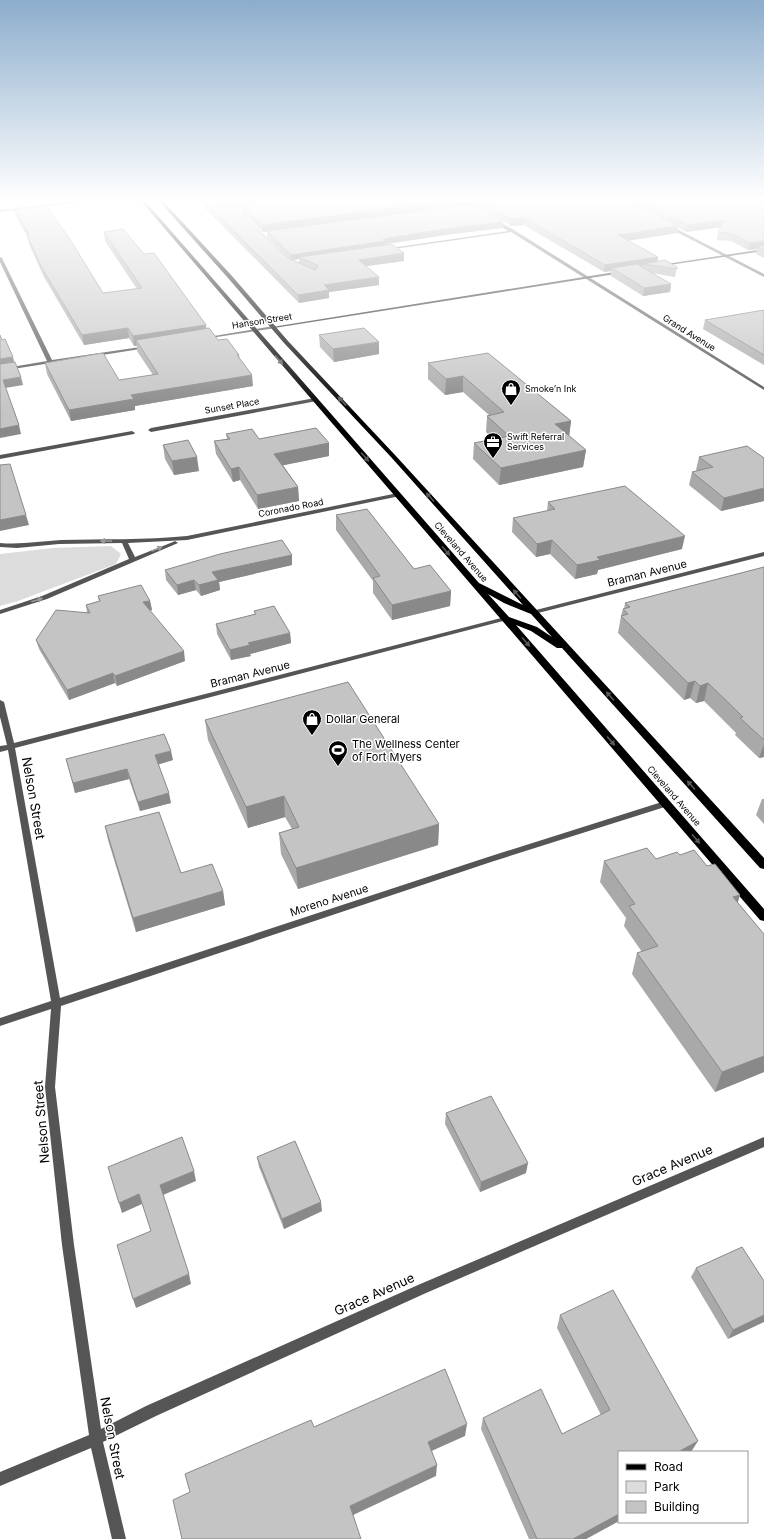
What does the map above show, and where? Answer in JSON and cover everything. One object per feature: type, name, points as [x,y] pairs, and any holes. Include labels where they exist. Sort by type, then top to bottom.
[{"type":"main road","name":"Cleveland Avenue","points":[[204,272],[764,917]]},
{"type":"main road","name":"Cleveland Avenue","points":[[224,272],[764,865]]},
{"type":"main road","points":[[472,581],[507,601],[534,612]]},
{"type":"main road","points":[[505,619],[534,629],[572,654]]},
{"type":"street","points":[[7,272],[50,362]]},
{"type":"street","name":"Grand Avenue","points":[[577,272],[764,389]]},
{"type":"street","name":"Hanson Street","points":[[201,338],[619,272]]},
{"type":"street","points":[[0,370],[156,345]]},
{"type":"street","name":"Sunset Place","points":[[151,430],[315,400]]},
{"type":"street","points":[[0,457],[132,433]]},
{"type":"street","name":"Coronado Road","points":[[0,546],[63,542],[187,538],[398,495]]},
{"type":"street","name":"Coronado Road","points":[[0,612],[68,589],[160,548],[187,538]]},
{"type":"street","points":[[124,541],[133,560]]},
{"type":"street","name":"Braman Avenue","points":[[534,612],[764,554]]},
{"type":"street","name":"Braman Avenue","points":[[0,749],[505,619]]},
{"type":"street","name":"Nelson Street","points":[[0,702],[11,746],[56,1003],[50,1087],[68,1245],[96,1439],[120,1539]]},
{"type":"street","name":"Moreno Avenue","points":[[0,1022],[473,865],[665,804]]},
{"type":"street","name":"Grace Avenue","points":[[0,1479],[96,1439],[151,1411],[422,1289],[764,1142]]},
{"type":"green space","points":[[111,546],[121,554],[116,564],[18,601],[0,606],[0,554],[53,548]]},
{"type":"building","points":[[44,272],[90,272],[103,293],[142,288],[131,272],[168,272],[206,325],[133,336],[128,328],[82,335]]},
{"type":"building","points":[[275,272],[373,272],[379,277],[324,285],[329,290],[298,295]]},
{"type":"building","points":[[618,272],[650,272],[671,284],[644,288]]},
{"type":"building","points":[[764,310],[764,355],[705,320]]},
{"type":"building","points":[[209,328],[218,340],[227,339],[252,375],[131,395],[134,399],[69,410],[45,363],[103,353],[119,380],[158,374],[136,340]]},
{"type":"building","points":[[364,328],[379,342],[333,349],[319,335]]},
{"type":"building","points":[[0,335],[2,340],[5,339],[13,357],[0,359]]},
{"type":"building","points":[[488,353],[571,421],[555,424],[586,450],[501,468],[474,443],[509,436],[487,416],[504,412],[463,376],[446,379],[428,363]]},
{"type":"building","points":[[15,362],[21,377],[3,380],[19,425],[0,429],[0,364]]},
{"type":"building","points":[[316,428],[329,443],[274,454],[298,487],[257,495],[239,467],[231,469],[214,441],[230,439],[226,434],[252,429],[259,439]]},
{"type":"building","points":[[188,440],[197,457],[172,461],[163,445]]},
{"type":"building","points":[[747,446],[764,458],[764,488],[724,498],[692,472],[713,467],[699,457]]},
{"type":"building","points":[[10,464],[26,515],[0,520],[0,465]]},
{"type":"building","points":[[625,486],[685,536],[597,557],[600,560],[577,565],[552,540],[537,544],[513,518],[555,509],[548,502]]},
{"type":"building","points":[[367,509],[414,569],[430,565],[451,591],[392,605],[373,578],[380,576],[336,515]]},
{"type":"building","points":[[282,540],[292,555],[212,572],[218,580],[199,585],[194,580],[177,585],[165,570],[220,554]]},
{"type":"building","points":[[764,567],[764,740],[740,718],[743,717],[708,683],[700,686],[695,681],[688,683],[621,616],[628,614],[623,609],[630,607],[625,603]]},
{"type":"building","points":[[141,585],[150,601],[143,602],[184,651],[115,676],[113,673],[67,690],[36,640],[56,610],[90,613],[86,605],[100,601],[98,596]]},
{"type":"building","points":[[274,606],[290,633],[248,643],[250,645],[230,650],[216,624],[256,614],[254,611]]},
{"type":"building","points":[[348,682],[439,824],[296,868],[279,833],[299,827],[284,796],[246,807],[205,720]]},
{"type":"building","points":[[164,734],[171,751],[155,755],[169,793],[138,802],[127,769],[73,783],[66,759]]},
{"type":"building","points":[[159,812],[181,873],[212,864],[223,891],[133,918],[105,826]]},
{"type":"building","points":[[647,848],[656,859],[677,852],[680,855],[694,850],[707,866],[715,864],[740,895],[733,897],[764,934],[764,1056],[722,1072],[637,953],[658,946],[629,906],[635,904],[604,861]]},
{"type":"building","points":[[491,1096],[528,1163],[481,1182],[446,1113]]},
{"type":"building","points":[[182,1137],[194,1171],[160,1185],[189,1274],[133,1299],[117,1245],[151,1231],[139,1194],[119,1203],[108,1167]]},
{"type":"building","points":[[295,1141],[321,1202],[282,1219],[257,1157]]},
{"type":"building","points":[[742,1247],[764,1281],[764,1315],[733,1330],[696,1268]]},
{"type":"building","points":[[613,1290],[698,1441],[680,1451],[618,1451],[618,1515],[573,1539],[537,1539],[483,1418],[541,1389],[562,1434],[610,1410],[560,1315]]},
{"type":"building","points":[[445,1369],[467,1424],[428,1442],[437,1465],[350,1506],[361,1539],[182,1539],[173,1500],[190,1492],[185,1474],[311,1420],[314,1427]]},
{"type":"place","name":"Smoke’n Ink","points":[[511,406]]},
{"type":"place","name":"Swift Referral Services","points":[[493,459]]},
{"type":"place","name":"Dollar General","points":[[312,736]]},
{"type":"place","name":"The Wellness Center of Fort Myers","points":[[338,767]]}]
